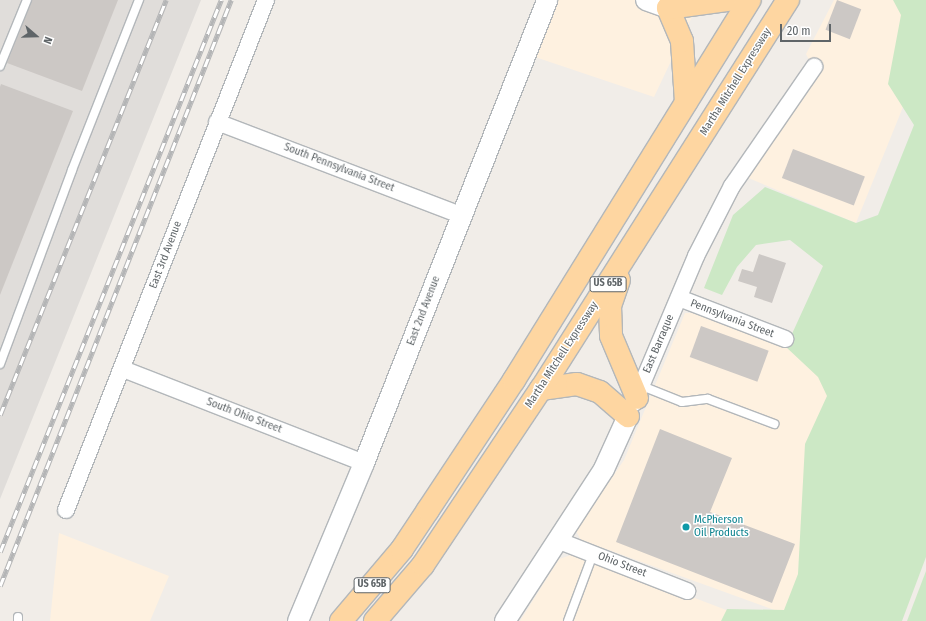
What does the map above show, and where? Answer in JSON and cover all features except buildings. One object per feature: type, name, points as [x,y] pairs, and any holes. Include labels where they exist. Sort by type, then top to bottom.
[{"type":"highway","points":[[686,102],[682,41],[668,8],[728,0]]},
{"type":"highway","name":"US 65B","points":[[341,621],[402,549],[514,380],[750,0]]},
{"type":"highway","name":"Martha Mitchell Expressway","points":[[375,621],[423,565],[541,389],[788,0]]},
{"type":"highway","points":[[635,400],[611,336],[609,316],[614,293],[637,238]]},
{"type":"highway","points":[[541,389],[563,384],[582,386],[600,392],[635,400]]},
{"type":"street","name":"East 3rd Avenue","points":[[66,510],[100,419],[123,369],[217,122],[266,0]]},
{"type":"street","name":"East 2nd Avenue","points":[[298,621],[364,463],[547,0]]},
{"type":"street","points":[[646,0],[668,8]]},
{"type":"street","name":"East Barraque","points":[[505,621],[604,469],[696,256],[732,186],[814,67]]},
{"type":"street","name":"South Pennsylvania Street","points":[[217,122],[461,215]]},
{"type":"street","name":"Pennsylvania Street","points":[[679,298],[785,339]]},
{"type":"street","name":"South Ohio Street","points":[[123,369],[364,463]]},
{"type":"street","name":"Ohio Street","points":[[557,540],[687,590]]},
{"type":"lane","points":[[0,66],[27,0]]},
{"type":"lane","points":[[0,364],[72,170],[140,0]]},
{"type":"lane","points":[[635,400],[682,402],[708,399],[774,424]]},
{"type":"lane","points":[[568,621],[593,554]]},
{"type":"shaded area","points":[[0,0],[201,0],[0,499]]},
{"type":"shaded area","points":[[554,0],[700,0],[654,97],[532,56]]},
{"type":"shaded area","points":[[834,0],[914,0],[922,14],[903,107],[856,223],[746,177],[816,74],[806,54]]},
{"type":"shaded area","points":[[685,313],[699,313],[882,382],[794,617],[581,540],[576,531],[624,460]]},
{"type":"shaded area","points":[[59,533],[169,576],[150,621],[50,621]]},
{"type":"shaded area","points":[[577,553],[755,621],[520,621],[559,559]]},
{"type":"green space","points":[[893,0],[926,0],[926,557],[902,621],[721,621],[727,609],[784,610],[798,574],[805,444],[827,396],[818,377],[786,347],[823,266],[790,240],[756,245],[737,267],[722,295],[704,288],[733,215],[765,187],[856,223],[878,215],[914,125],[888,84],[901,15]]},
{"type":"green space","points":[[926,571],[926,621],[907,621]]},
{"type":"railway","points":[[0,415],[166,0]]},
{"type":"railway","points":[[0,552],[221,0]]},
{"type":"railway","points":[[0,586],[231,0]]},
{"type":"place","name":"McPherson Oil Products","points":[[686,527]]}]
